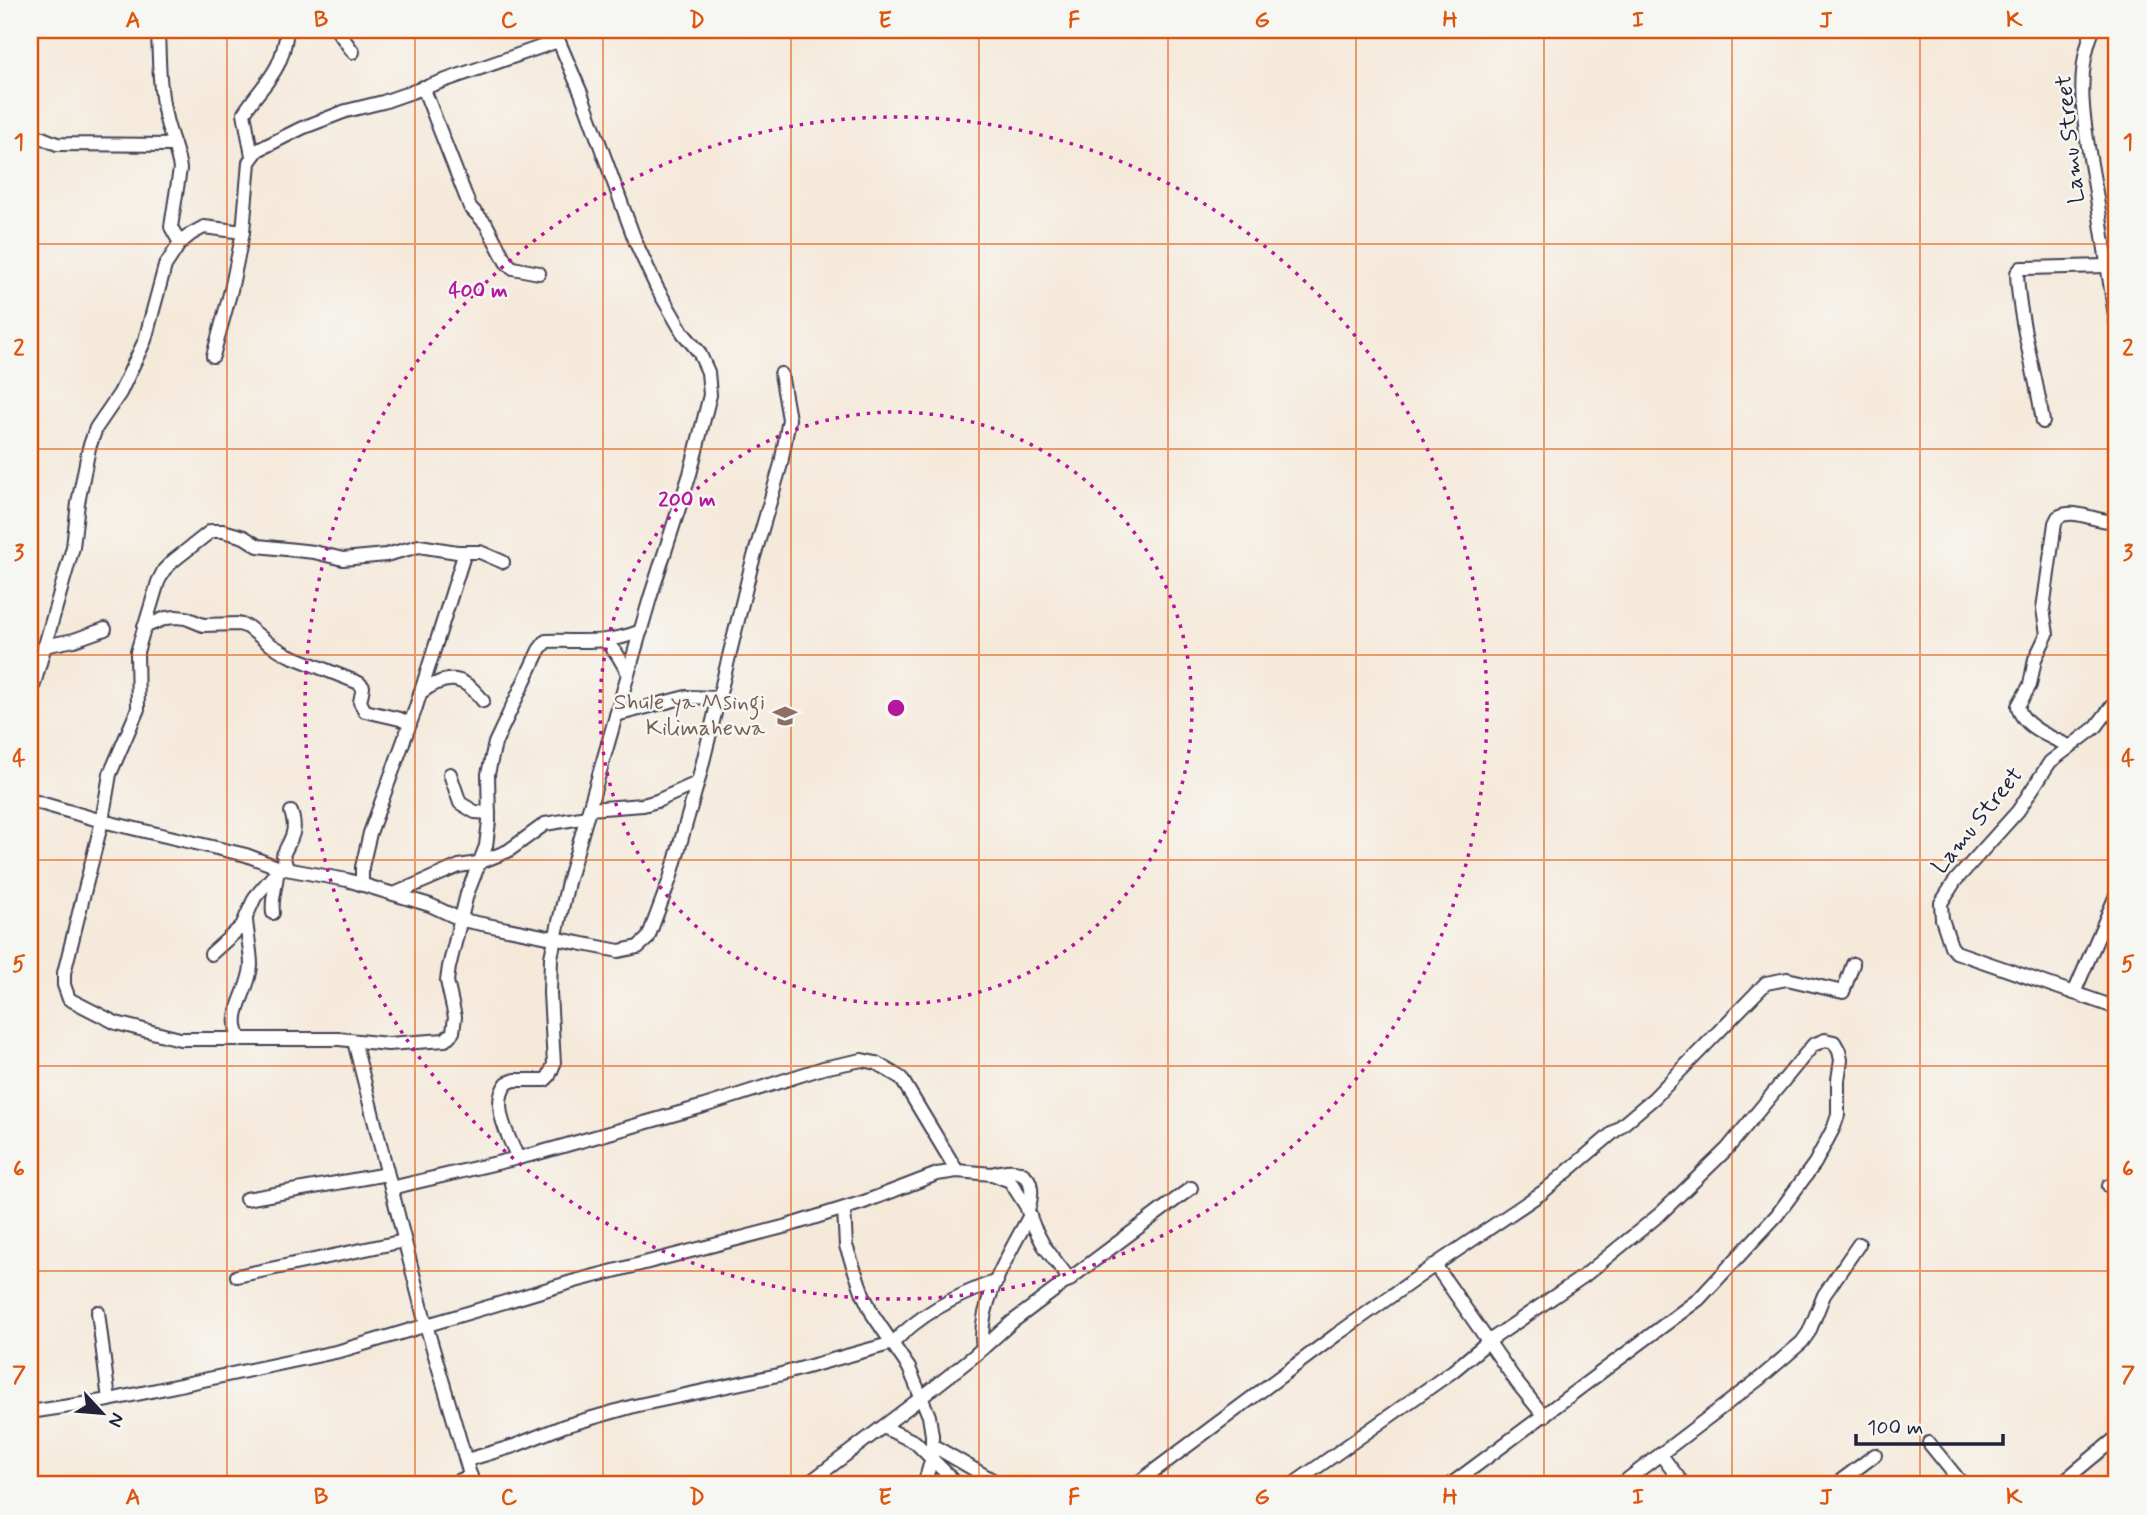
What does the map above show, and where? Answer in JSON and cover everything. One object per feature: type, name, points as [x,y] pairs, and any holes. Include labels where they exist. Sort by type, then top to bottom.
[{"type":"street","points":[[158,30],[161,90],[167,126],[180,169],[171,227],[180,243]]},
{"type":"street","points":[[252,156],[244,113],[273,76],[282,55],[286,30]]},
{"type":"street","points":[[337,30],[354,52]]},
{"type":"street","name":"Lamu Street","points":[[2094,30],[2084,58],[2083,89],[2087,136],[2117,327]]},
{"type":"street","points":[[213,356],[243,232],[249,162],[258,149],[346,111],[423,88],[556,35],[652,277],[683,333],[699,352],[708,372],[710,395],[690,474],[640,631],[568,882],[551,957],[550,993],[554,1055],[552,1071],[545,1080],[515,1080],[507,1083],[500,1094],[499,1103],[505,1125],[518,1158]]},
{"type":"street","points":[[423,88],[470,207],[486,225],[506,262],[513,268],[539,273]]},
{"type":"street","points":[[30,133],[57,144],[174,145]]},
{"type":"street","points":[[30,698],[34,667],[44,646],[73,547],[75,520],[89,448],[96,428],[120,393],[139,355],[165,265],[180,243],[191,233],[204,227],[243,232]]},
{"type":"street","points":[[2043,422],[2038,387],[2021,319],[2017,273],[2021,268],[2106,266]]},
{"type":"street","points":[[30,800],[102,821],[246,855],[281,870],[362,885],[430,905],[462,920],[619,951],[638,947],[648,938],[670,879],[751,567],[785,448],[789,419],[781,374]]},
{"type":"street","points":[[2069,746],[2050,737],[2023,718],[2018,706],[2030,685],[2035,659],[2047,634],[2043,609],[2052,536],[2055,523],[2062,514],[2117,521]]},
{"type":"street","points":[[503,562],[488,554],[419,546],[386,555],[343,558],[258,546],[243,537],[211,531],[164,570],[138,652],[138,709],[110,774],[102,821],[64,973],[64,985],[69,999],[116,1023],[180,1039],[339,1039],[388,1044],[445,1040],[453,1032],[455,1017],[447,981],[449,967],[467,894],[486,846],[488,774],[495,743],[541,646],[549,641],[605,641],[624,638],[640,631]]},
{"type":"street","points":[[362,885],[362,867],[370,833],[410,724],[465,552]]},
{"type":"street","points":[[144,627],[176,617],[203,625],[239,624],[248,627],[288,655],[359,683],[363,687],[360,702],[365,711],[410,724]]},
{"type":"street","points":[[44,646],[74,640],[105,629]]},
{"type":"street","points":[[605,641],[617,654],[628,673]]},
{"type":"street","points":[[420,693],[437,682],[452,679],[466,684],[483,701]]},
{"type":"street","points":[[616,715],[686,697],[719,698]]},
{"type":"street","name":"Lamu Street","points":[[2117,699],[2095,727],[2050,762],[2018,811],[1955,881],[1941,903],[1944,927],[1956,952],[2117,1008]]},
{"type":"street","points":[[450,774],[460,803],[475,812],[488,813]]},
{"type":"street","points":[[394,894],[458,866],[478,863],[508,851],[545,824],[588,813],[643,805],[697,783]]},
{"type":"street","points":[[273,913],[271,901],[283,855],[295,836],[296,828],[291,812]]},
{"type":"street","points":[[211,954],[246,920],[255,897],[281,870]]},
{"type":"street","points":[[2074,993],[2117,893]]},
{"type":"street","points":[[241,1040],[234,1021],[236,1009],[248,984],[251,964],[246,920]]},
{"type":"street","points":[[1135,1485],[1434,1265],[1543,1192],[1654,1098],[1766,983],[1787,979],[1843,992],[1853,964]]},
{"type":"street","points":[[1292,1485],[1453,1371],[1489,1341],[1584,1276],[1660,1214],[1727,1149],[1813,1045],[1825,1040],[1834,1042],[1841,1060],[1838,1115],[1815,1163],[1792,1197],[1699,1299],[1450,1485]]},
{"type":"street","points":[[354,1041],[426,1325],[472,1480],[447,1485]]},
{"type":"street","points":[[391,1188],[633,1127],[823,1068],[862,1060],[882,1066],[901,1078],[957,1171]]},
{"type":"street","points":[[30,1412],[109,1400],[340,1351],[575,1281],[727,1243],[844,1209],[937,1174],[957,1171],[992,1174],[1010,1181],[1020,1193],[1044,1246],[1070,1280]]},
{"type":"street","points":[[246,1199],[387,1174]]},
{"type":"street","points":[[806,1485],[922,1398],[1012,1322],[1191,1188]]},
{"type":"street","points":[[844,1209],[846,1245],[851,1263],[873,1315],[909,1367],[929,1416],[932,1452],[924,1485]]},
{"type":"street","points":[[983,1348],[982,1324],[997,1281],[1029,1213]]},
{"type":"street","points":[[237,1276],[404,1241]]},
{"type":"street","points":[[1620,1485],[1802,1342],[1809,1332],[1824,1295],[1859,1244]]},
{"type":"street","points":[[1434,1265],[1518,1384],[1544,1416]]},
{"type":"street","points":[[467,1460],[514,1446],[564,1426],[634,1406],[778,1375],[894,1343],[905,1330],[933,1310],[976,1288],[997,1281]]},
{"type":"street","points":[[98,1312],[109,1400]]},
{"type":"street","points":[[883,1427],[1001,1485]]},
{"type":"street","points":[[2059,1485],[2117,1437]]},
{"type":"street","points":[[1929,1443],[1963,1485]]},
{"type":"street","points":[[932,1452],[958,1485]]},
{"type":"street","points":[[1661,1455],[1684,1485]]},
{"type":"street","points":[[1835,1485],[1875,1455]]},
{"type":"place","name":"Shule ya Msingi Kilimahewa","points":[[785,716]]}]
